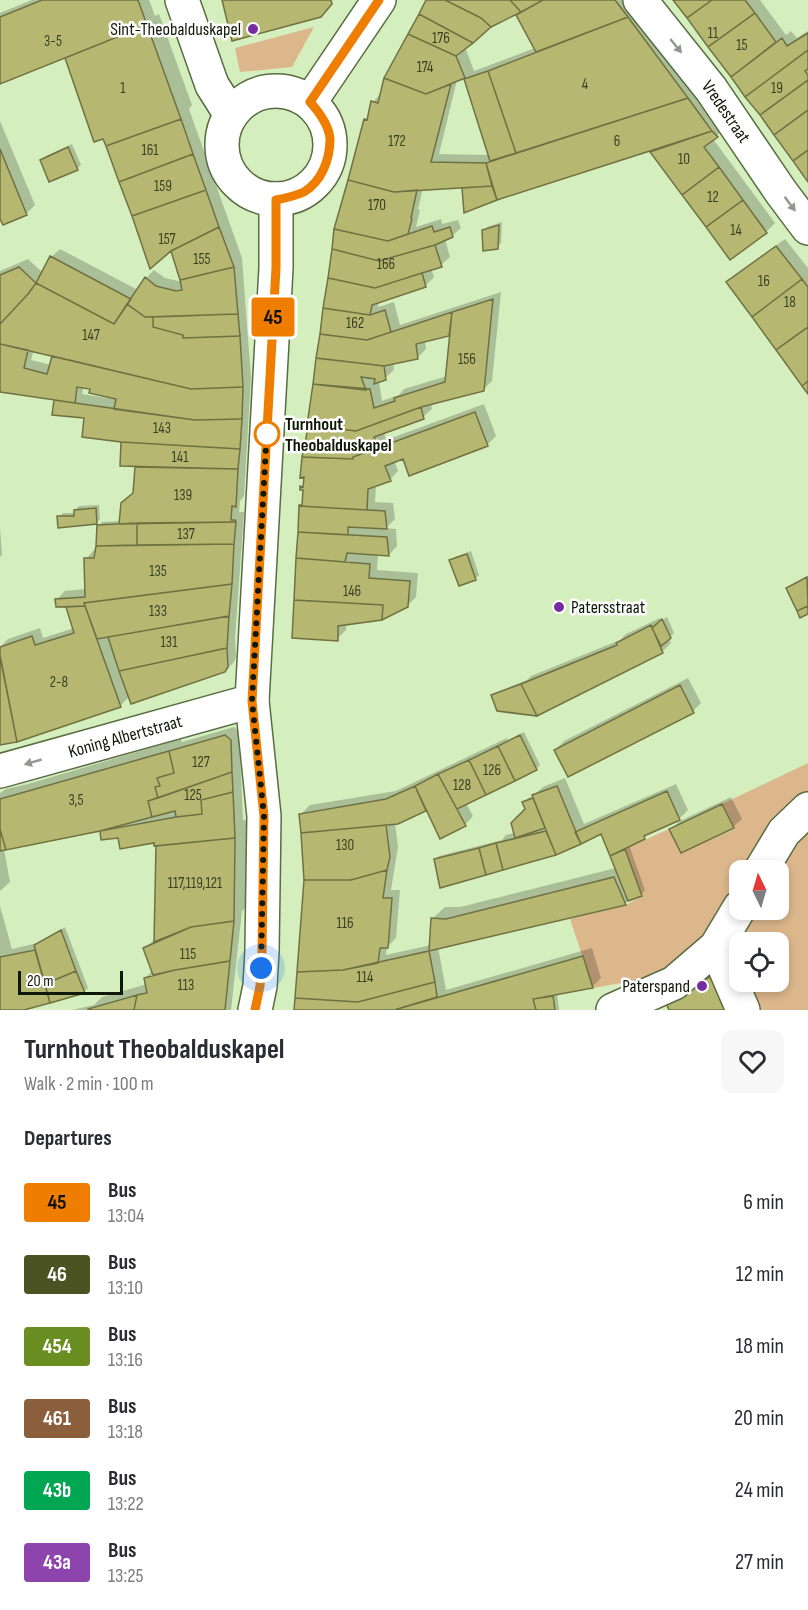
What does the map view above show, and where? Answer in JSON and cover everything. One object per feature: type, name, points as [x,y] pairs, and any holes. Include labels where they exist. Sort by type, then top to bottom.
[{"type":"street","points":[[182,0],[212,85],[231,115]]},
{"type":"street","points":[[310,102],[379,0]]},
{"type":"street","name":"Vredestraat","points":[[640,0],[711,89],[808,228]]},
{"type":"street","points":[[267,91],[287,92],[310,102],[321,114],[330,137],[326,168],[306,190],[295,196],[276,200],[263,198],[248,191],[234,179],[226,167],[221,146],[224,129],[231,115],[247,99],[267,91]]},
{"type":"street","points":[[255,1010],[260,986],[262,951],[264,816],[252,701],[276,268],[276,200]]},
{"type":"street","name":"Koning Albertstraat","points":[[0,771],[252,701]]},
{"type":"street","points":[[767,860],[784,832],[808,809]]},
{"type":"street","points":[[613,1010],[674,983],[716,947],[733,920]]},
{"type":"street","points":[[716,947],[743,1010]]},
{"type":"shaded area","points":[[314,27],[292,67],[240,72],[235,48]]},
{"type":"shaded area","points":[[808,763],[808,1010],[758,1010],[751,992],[789,992],[789,932],[729,932],[729,965],[593,988],[570,919],[626,905],[642,896],[625,849],[669,829],[681,853],[734,829],[722,804]]},
{"type":"building","points":[[42,0],[138,0],[147,25],[0,84],[0,17]]},
{"type":"building","name":"Sint-Theobalduskapel","points":[[222,0],[331,0],[332,4],[321,17],[232,41]]},
{"type":"building","points":[[426,0],[445,0],[481,18],[491,27],[473,43],[419,14]]},
{"type":"building","points":[[445,0],[510,0],[521,12],[491,27],[481,18]]},
{"type":"building","points":[[510,0],[543,0],[521,12]]},
{"type":"building","points":[[543,0],[615,0],[628,17],[536,52],[516,15]]},
{"type":"building","points":[[673,0],[712,0],[687,18]]},
{"type":"building","points":[[712,0],[745,0],[755,13],[708,47],[687,18]]},
{"type":"building","points":[[755,13],[776,42],[731,77],[708,47]]},
{"type":"building","points":[[419,14],[473,43],[456,56],[408,34]]},
{"type":"building","points":[[628,17],[688,98],[516,153],[488,71]]},
{"type":"building","points":[[147,25],[181,119],[106,146],[103,139],[94,142],[65,58]]},
{"type":"building","points":[[808,33],[808,50],[745,97],[731,77],[782,38],[787,46]]},
{"type":"building","points":[[408,34],[456,56],[465,78],[426,94],[384,78]]},
{"type":"building","points":[[808,50],[808,69],[805,71],[808,80],[760,115],[745,97]]},
{"type":"building","points":[[488,71],[516,153],[490,161],[464,79]]},
{"type":"building","points":[[384,78],[426,94],[451,84],[431,162],[486,163],[492,186],[394,192],[348,180],[364,119],[367,120],[371,101],[378,103]]},
{"type":"building","points":[[808,80],[808,110],[774,135],[760,115]]},
{"type":"building","points":[[688,98],[712,131],[497,200],[486,163]]},
{"type":"building","points":[[808,110],[808,150],[793,161],[774,135]]},
{"type":"building","points":[[181,119],[193,154],[119,182],[106,146]]},
{"type":"building","points":[[712,131],[718,137],[704,147],[719,167],[682,195],[650,152]]},
{"type":"building","points":[[68,147],[78,170],[49,182],[40,160]]},
{"type":"building","points":[[0,149],[27,215],[3,225],[0,219]]},
{"type":"building","points":[[808,150],[808,182],[793,161]]},
{"type":"building","points":[[193,154],[206,190],[132,216],[119,182]]},
{"type":"building","points":[[719,167],[743,200],[706,227],[682,195]]},
{"type":"building","points":[[348,180],[394,192],[417,190],[408,234],[388,241],[334,229]]},
{"type":"building","points":[[492,186],[497,200],[464,213],[462,188]]},
{"type":"building","points":[[206,190],[219,227],[171,251],[150,269],[132,216]]},
{"type":"building","points":[[743,200],[767,233],[730,260],[706,227]]},
{"type":"building","points":[[499,225],[498,249],[483,251],[482,230]]},
{"type":"building","points":[[432,226],[434,232],[450,227],[453,237],[435,245],[379,261],[332,249],[334,229],[388,241]]},
{"type":"building","points":[[219,227],[234,267],[180,280],[171,251]]},
{"type":"building","points":[[435,245],[442,267],[375,288],[328,278],[332,249],[379,261]]},
{"type":"building","points":[[776,246],[802,279],[752,317],[726,282]]},
{"type":"building","points":[[50,256],[131,299],[114,324],[36,283]]},
{"type":"building","points":[[19,267],[36,283],[0,324],[0,275]]},
{"type":"building","points":[[234,267],[238,314],[145,317],[127,304],[145,277],[156,286],[176,291],[182,290],[180,280]]},
{"type":"building","points":[[422,273],[426,287],[372,305],[370,315],[323,308],[328,278],[375,288]]},
{"type":"building","points":[[802,279],[808,287],[808,327],[776,350],[752,317]]},
{"type":"building","points":[[36,283],[114,324],[127,304],[145,317],[153,317],[153,327],[183,335],[183,338],[240,336],[243,387],[191,389],[0,344],[0,324]]},
{"type":"building","points":[[493,299],[484,391],[421,407],[356,431],[307,425],[313,384],[370,389],[374,408],[395,401],[394,398],[445,382],[452,312]]},
{"type":"building","points":[[323,308],[370,315],[385,310],[391,332],[367,340],[320,334]]},
{"type":"building","points":[[452,312],[449,336],[416,344],[418,359],[384,366],[316,358],[320,334],[367,340]]},
{"type":"building","points":[[238,314],[240,336],[183,338],[183,335],[153,327],[153,317]]},
{"type":"building","points":[[808,327],[808,381],[802,386],[776,350]]},
{"type":"building","points":[[0,344],[28,350],[24,368],[47,374],[52,356],[191,389],[243,387],[242,419],[195,420],[114,409],[116,399],[89,393],[90,389],[77,387],[75,403],[0,392]]},
{"type":"building","points":[[316,358],[384,366],[386,380],[374,384],[375,379],[361,377],[366,390],[313,384]]},
{"type":"building","points":[[808,381],[808,394],[802,386]]},
{"type":"building","points":[[54,400],[195,420],[242,419],[240,449],[121,442],[82,437],[84,418],[52,415]]},
{"type":"building","points":[[421,407],[424,419],[374,437],[378,447],[353,457],[353,459],[302,457],[307,425],[356,431]]},
{"type":"building","points":[[475,412],[488,446],[409,476],[403,459],[385,466],[391,481],[368,489],[367,510],[299,506],[302,505],[303,490],[300,490],[300,486],[303,487],[304,477],[300,478],[302,457],[353,459],[353,457]]},
{"type":"building","points":[[121,442],[240,449],[238,469],[120,466]]},
{"type":"building","points":[[135,467],[238,469],[236,507],[232,506],[231,520],[236,522],[119,524],[121,503],[133,493]]},
{"type":"building","points":[[299,506],[385,511],[387,529],[348,527],[348,535],[298,532]]},
{"type":"building","points":[[96,508],[97,524],[58,528],[57,516],[74,516],[74,510]]},
{"type":"building","points":[[236,522],[234,544],[137,545],[137,523]]},
{"type":"building","points":[[137,523],[137,545],[96,546],[97,525]]},
{"type":"building","points":[[298,532],[387,537],[389,556],[347,553],[345,562],[296,558]]},
{"type":"building","points":[[234,544],[232,584],[84,603],[85,606],[56,607],[55,599],[85,597],[84,558],[94,558],[96,546]]},
{"type":"building","points":[[467,554],[476,580],[459,586],[449,560]]},
{"type":"building","points":[[296,558],[370,564],[369,578],[410,581],[408,607],[382,620],[383,605],[294,600]]},
{"type":"building","points":[[807,577],[808,606],[797,611],[786,588]]},
{"type":"building","points":[[232,584],[229,616],[97,639],[84,603]]},
{"type":"building","points":[[294,600],[383,605],[382,620],[338,626],[338,641],[292,638]]},
{"type":"building","points":[[85,606],[121,707],[17,742],[0,647],[32,636],[35,645],[74,633],[66,607]]},
{"type":"building","points":[[808,606],[808,614],[800,618],[797,611]]},
{"type":"building","points":[[229,616],[227,648],[119,671],[108,637]]},
{"type":"building","points":[[662,619],[671,638],[661,646],[652,628]]},
{"type":"building","points":[[651,625],[663,653],[537,716],[521,684],[617,645],[616,643]]},
{"type":"building","points":[[227,648],[228,667],[225,672],[131,704],[119,671]]},
{"type":"building","points":[[0,657],[17,742],[0,745]]},
{"type":"building","points":[[521,684],[537,716],[497,711],[491,695]]},
{"type":"building","points":[[680,685],[694,713],[568,777],[554,750]]},
{"type":"building","points":[[225,735],[231,740],[232,772],[158,798],[155,787],[160,786],[157,778],[174,773],[169,751]]},
{"type":"building","points":[[520,735],[537,770],[515,781],[498,746]]},
{"type":"building","points":[[498,746],[515,781],[486,795],[469,760]]},
{"type":"building","points":[[169,751],[174,773],[157,778],[160,786],[155,787],[158,798],[148,801],[152,817],[100,831],[6,850],[0,829],[0,799]]},
{"type":"building","points":[[469,760],[486,795],[457,809],[438,774]]},
{"type":"building","points":[[232,772],[233,792],[201,800],[202,814],[176,817],[175,811],[152,817],[148,801]]},
{"type":"building","points":[[438,774],[466,826],[440,839],[415,786]]},
{"type":"building","points":[[415,786],[426,811],[398,824],[301,833],[299,814],[386,799]]},
{"type":"building","points":[[557,786],[581,844],[556,855],[532,795]]},
{"type":"building","points":[[667,791],[680,820],[644,836],[645,839],[610,856],[601,834],[581,844],[575,832]]},
{"type":"building","points":[[233,792],[235,838],[154,846],[154,843],[120,849],[118,838],[101,840],[100,831],[202,814],[201,800]]},
{"type":"building","points":[[533,798],[545,828],[515,838],[511,823],[525,809],[522,802]]},
{"type":"building","points":[[722,804],[734,828],[681,853],[669,829]]},
{"type":"building","points":[[386,825],[390,857],[387,870],[351,880],[304,880],[301,833]]},
{"type":"building","points":[[0,829],[6,850],[0,851]]},
{"type":"building","points":[[546,831],[556,855],[503,870],[496,843]]},
{"type":"building","points":[[235,838],[234,921],[191,927],[154,942],[156,846]]},
{"type":"building","points":[[496,843],[503,870],[486,875],[479,848]]},
{"type":"building","points":[[479,848],[486,875],[440,888],[434,859]]},
{"type":"building","points":[[625,849],[642,896],[628,901],[610,856]]},
{"type":"building","points":[[387,870],[383,898],[392,898],[388,948],[380,948],[378,963],[343,970],[297,972],[304,880],[351,880]]},
{"type":"building","points":[[614,877],[626,905],[429,951],[431,918],[446,919]]},
{"type":"building","points":[[234,921],[230,961],[153,975],[143,948],[191,927]]},
{"type":"building","points":[[61,930],[76,971],[45,984],[34,945]]},
{"type":"building","points":[[35,950],[50,1003],[24,1010],[0,1010],[0,957]]},
{"type":"building","points":[[429,951],[435,982],[358,1002],[295,998],[297,972],[343,970]]},
{"type":"building","points":[[583,956],[593,988],[533,999],[536,1010],[394,1010]]},
{"type":"building","points":[[230,961],[225,1010],[134,1010],[137,995],[147,993],[144,978],[175,970]]},
{"type":"building","points":[[76,971],[85,993],[50,1003],[45,984]]},
{"type":"building","name":"Paterspand","points":[[713,976],[727,1010],[669,1010],[663,996]]},
{"type":"building","points":[[435,982],[437,997],[394,1010],[294,1010],[295,998],[358,1002]]},
{"type":"building","points":[[137,995],[134,1010],[88,1010],[88,1009]]},
{"type":"building","points":[[553,996],[555,1010],[536,1010],[533,999]]},
{"type":"bus line","name":"45","points":[[255,1010],[260,986],[262,951],[264,816],[252,701],[276,268],[276,200],[295,196],[306,190],[326,168],[330,137],[321,114],[310,102],[379,0]]},
{"type":"place","name":"Sint-Theobalduskapel","points":[[253,29]]},
{"type":"place","name":"Turnhout Theobalduskapel","points":[[267,434]]},
{"type":"place","name":"Patersstraat","points":[[559,607]]},
{"type":"place","name":"Paterspand","points":[[702,986]]},
{"type":"route","points":[[261,968],[264,816],[252,701],[267,428],[267,434]]}]
